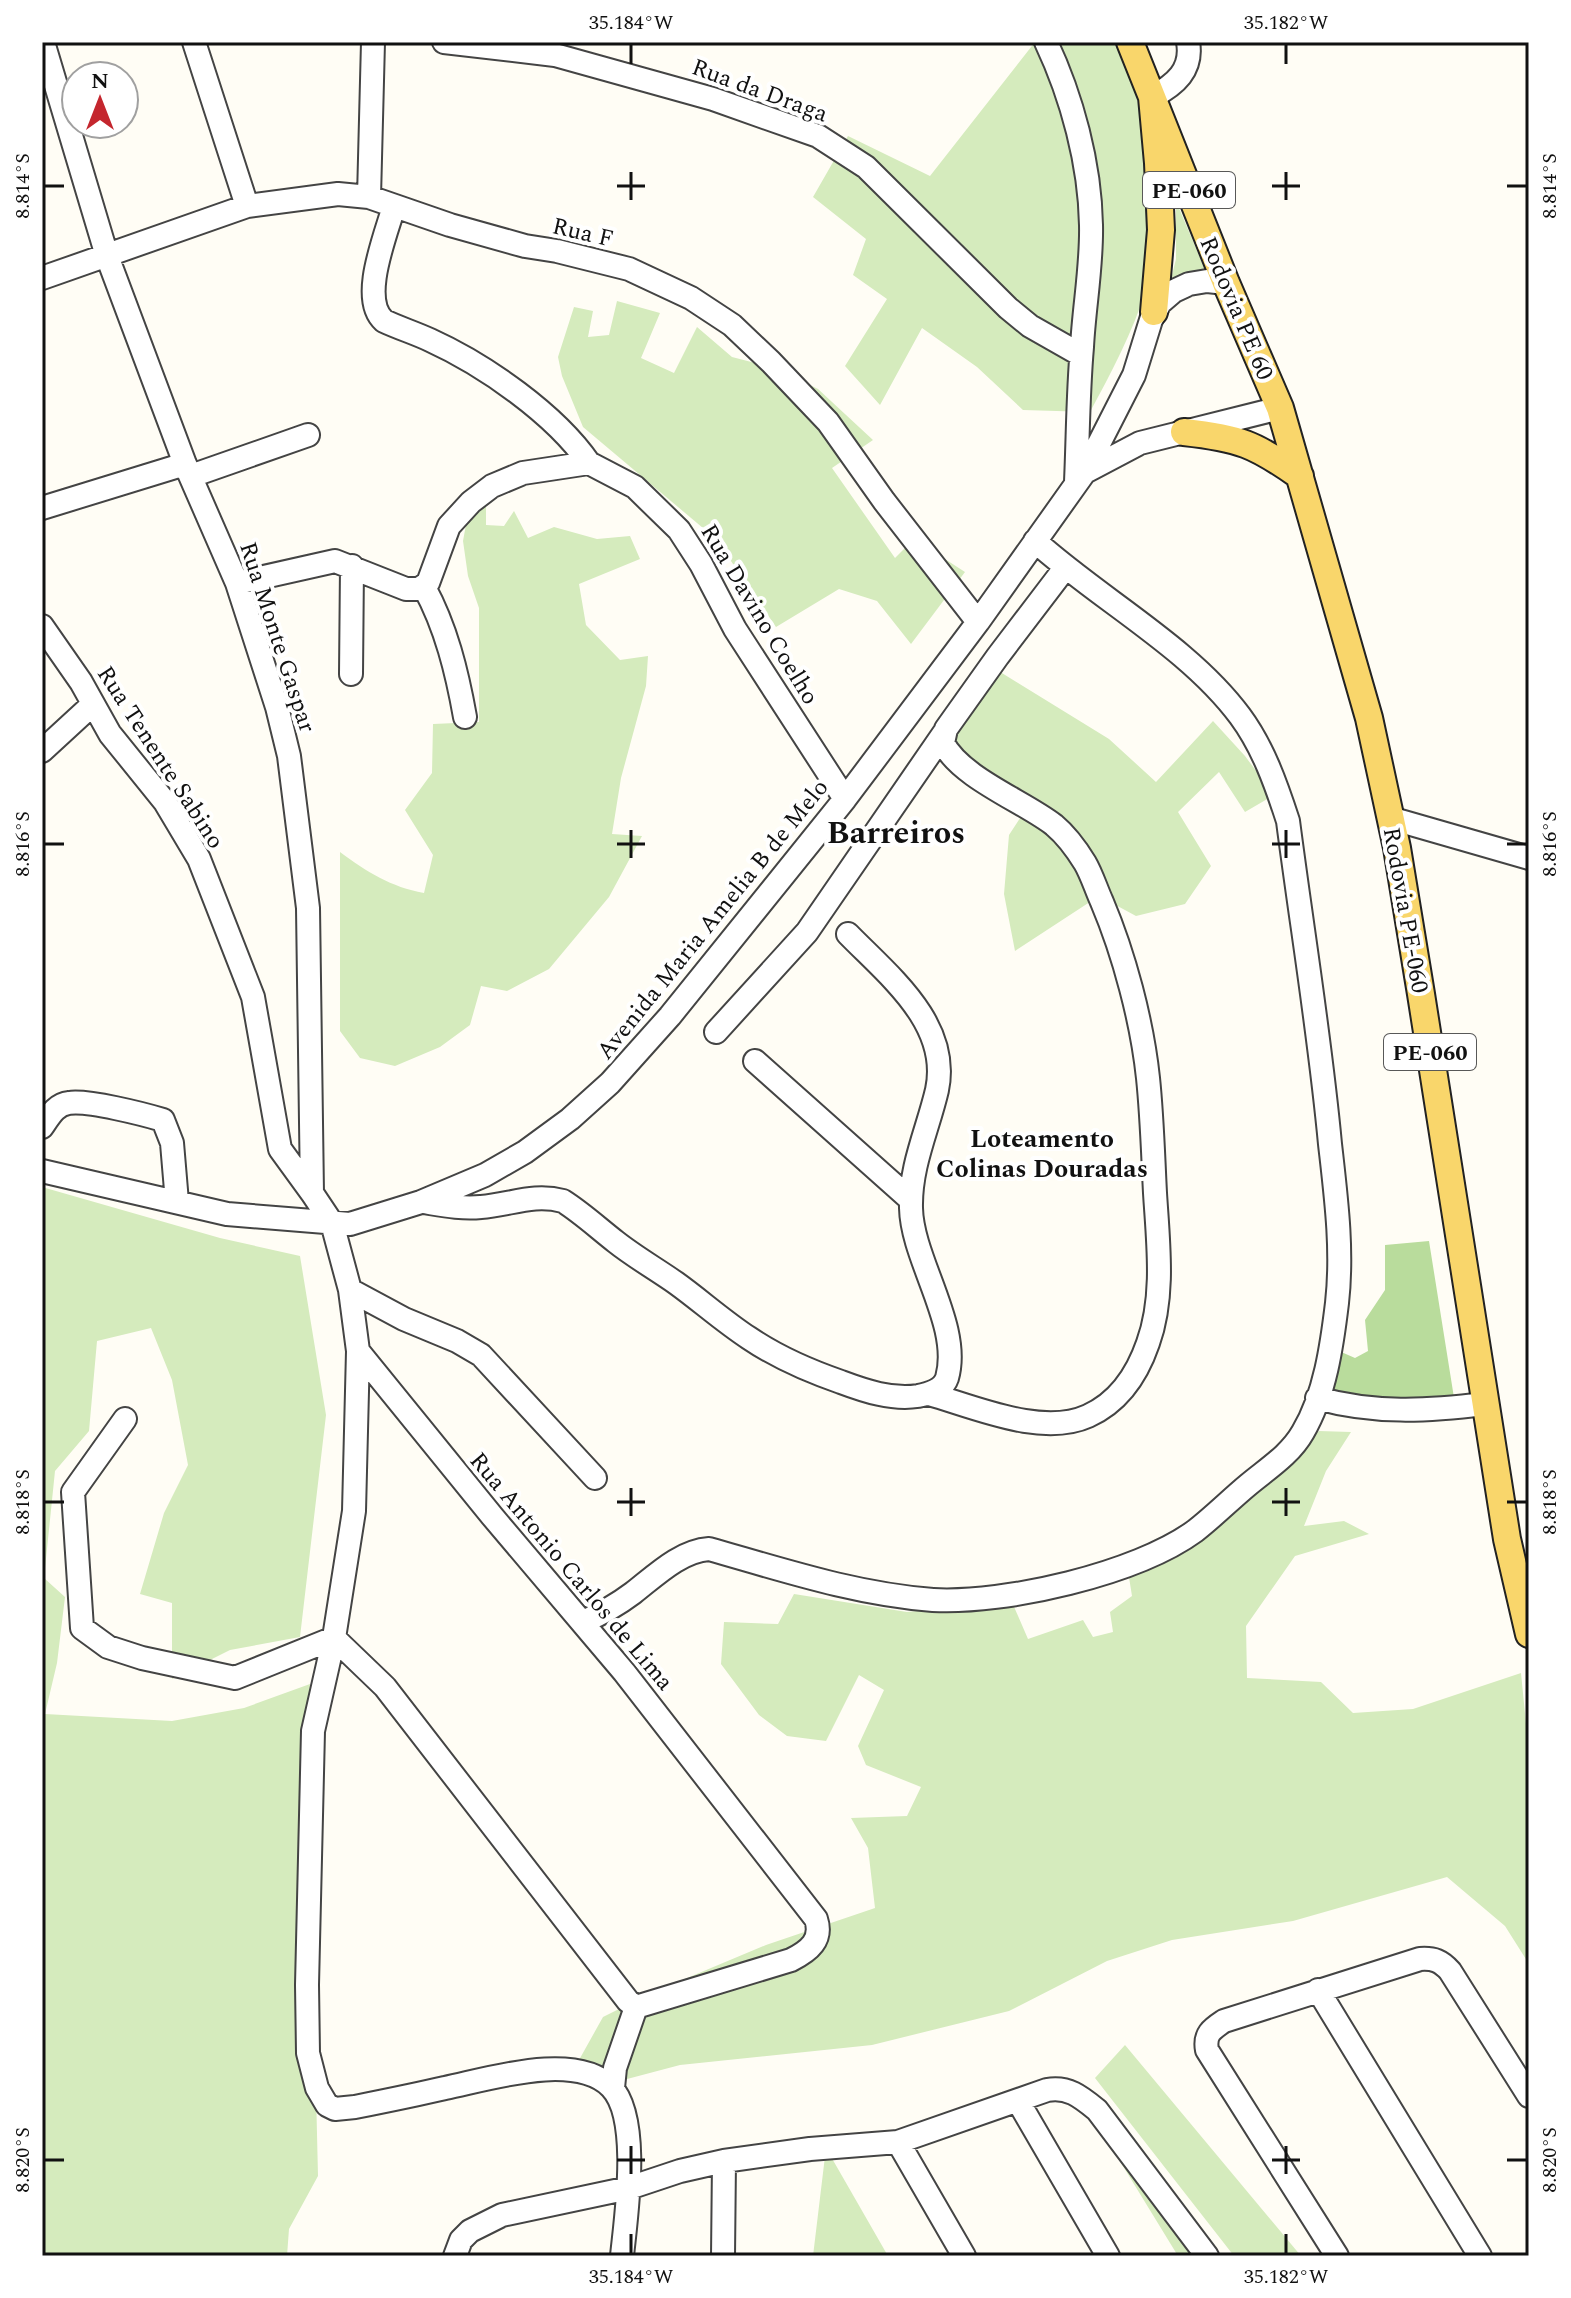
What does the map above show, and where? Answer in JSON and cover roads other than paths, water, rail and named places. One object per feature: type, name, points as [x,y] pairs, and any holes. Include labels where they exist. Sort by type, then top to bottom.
[{"type":"main road","name":"Rodovia PE 60","points":[[1130,42],[1226,283],[1280,408],[1300,476]]},
{"type":"main road","points":[[1152,97],[1161,230],[1154,312]]},
{"type":"main road","points":[[1184,432],[1218,435],[1247,443],[1300,476]]},
{"type":"main road","name":"Rodovia PE-060","points":[[1300,476],[1369,718],[1390,818],[1421,994],[1507,1539],[1529,1634]]},
{"type":"street","name":"Rua Monte Gaspar","points":[[43,42],[107,256],[188,470],[237,583],[277,707],[289,756],[308,908],[312,1193]]},
{"type":"street","points":[[194,42],[247,206]]},
{"type":"street","points":[[369,197],[373,42]]},
{"type":"street","name":"Rua da Draga","points":[[444,42],[555,55],[713,99],[818,136],[866,167],[1008,308],[1030,326],[1081,355]]},
{"type":"street","points":[[1046,42],[1069,102],[1089,183],[1091,225],[1081,355],[1080,478]]},
{"type":"street","points":[[1152,97],[1168,89],[1182,76],[1188,58],[1188,42]]},
{"type":"street","name":"Rua F","points":[[42,278],[247,206],[338,194],[369,197],[525,246],[629,269],[691,298],[732,325],[828,422],[884,501],[978,622]]},
{"type":"street","points":[[394,206],[373,294],[377,315],[384,321],[453,351],[516,393],[575,443],[589,463],[523,473],[492,486],[471,502],[449,526],[437,552],[432,574],[424,587]]},
{"type":"street","points":[[1154,312],[1166,296],[1182,287],[1207,281],[1226,283]]},
{"type":"street","name":"Avenida Maria Amelia B de Melo","points":[[42,1171],[227,1214],[350,1224],[421,1202],[485,1175],[525,1152],[570,1119],[610,1083],[670,1016],[845,799],[978,622],[1080,478],[1134,375],[1154,312]]},
{"type":"street","points":[[1080,478],[1140,443],[1280,408]]},
{"type":"street","points":[[42,508],[308,435]]},
{"type":"street","name":"Rua Davino Coelho","points":[[589,463],[635,487],[679,530],[701,564],[735,629],[845,799]]},
{"type":"street","points":[[583,1622],[617,1604],[658,1573],[697,1550],[709,1549],[853,1590],[934,1600],[1017,1594],[1087,1578],[1123,1567],[1195,1531],[1286,1454],[1304,1432],[1327,1364],[1337,1303],[1339,1231],[1327,1110],[1288,821],[1258,746],[1240,716],[1210,680],[1065,568],[1035,541]]},
{"type":"street","points":[[237,583],[335,561],[406,589],[424,587]]},
{"type":"street","points":[[351,674],[352,566]]},
{"type":"street","points":[[716,1032],[807,932],[998,656],[1065,568]]},
{"type":"street","points":[[424,587],[443,630],[465,717]]},
{"type":"street","name":"Rua Tenente Sabino","points":[[42,626],[137,770],[165,802],[199,859],[253,997],[280,1149],[312,1193]]},
{"type":"street","points":[[42,751],[92,705]]},
{"type":"street","points":[[929,1394],[1024,1421],[1049,1424],[1072,1421],[1105,1407],[1129,1383],[1149,1341],[1159,1253],[1148,1076],[1128,983],[1108,917],[1086,864],[1065,836],[1055,825],[1000,794],[957,760],[944,745],[944,733]]},
{"type":"street","points":[[1390,818],[1529,858]]},
{"type":"street","points":[[421,1202],[481,1207],[530,1197],[563,1201],[739,1331],[792,1362],[883,1395],[909,1397],[929,1394],[939,1388],[947,1379],[947,1341],[943,1319],[915,1233],[911,1200],[917,1155],[937,1089],[935,1042],[913,1001],[848,934]]},
{"type":"street","points":[[755,1061],[911,1200]]},
{"type":"street","points":[[42,1127],[54,1109],[69,1103],[138,1112],[163,1120],[172,1143],[177,1202]]},
{"type":"street","points":[[312,1193],[332,1223],[350,1290],[358,1351],[354,1511],[334,1638],[313,1731],[307,1927],[309,2069],[321,2096],[327,2105],[335,2109],[506,2074],[543,2070],[578,2071],[592,2075],[613,2088]]},
{"type":"street","points":[[350,1290],[481,1355],[595,1478]]},
{"type":"street","name":"Rua Antonio Carlos de Lima","points":[[358,1351],[583,1622],[813,1912],[819,1931],[810,1949],[791,1960],[636,2007]]},
{"type":"street","points":[[1317,1398],[1342,1405],[1398,1412],[1485,1404]]},
{"type":"street","points":[[125,1419],[73,1492],[82,1628],[108,1647],[142,1658],[235,1678],[334,1638]]},
{"type":"street","points":[[334,1638],[385,1687],[636,2007],[615,2068],[613,2088],[625,2123],[630,2151],[622,2256]]},
{"type":"street","points":[[1337,2256],[1224,2078],[1206,2044],[1209,2031],[1224,2021],[1420,1959],[1440,1961],[1468,1997],[1529,2096]]},
{"type":"street","points":[[1318,1990],[1480,2256]]},
{"type":"street","points":[[455,2256],[461,2240],[470,2231],[502,2215],[629,2188],[680,2171],[724,2161],[810,2149],[898,2142],[1047,2090],[1062,2089],[1085,2100],[1097,2110],[1207,2256]]},
{"type":"street","points":[[1018,2101],[1108,2256]]},
{"type":"street","points":[[898,2142],[964,2256]]},
{"type":"street","points":[[723,2256],[724,2161]]},
{"type":"district","name":"Barreiros","points":[[896,832]]},
{"type":"district","name":"Loteamento Colinas Douradas","points":[[1042,1153]]}]
